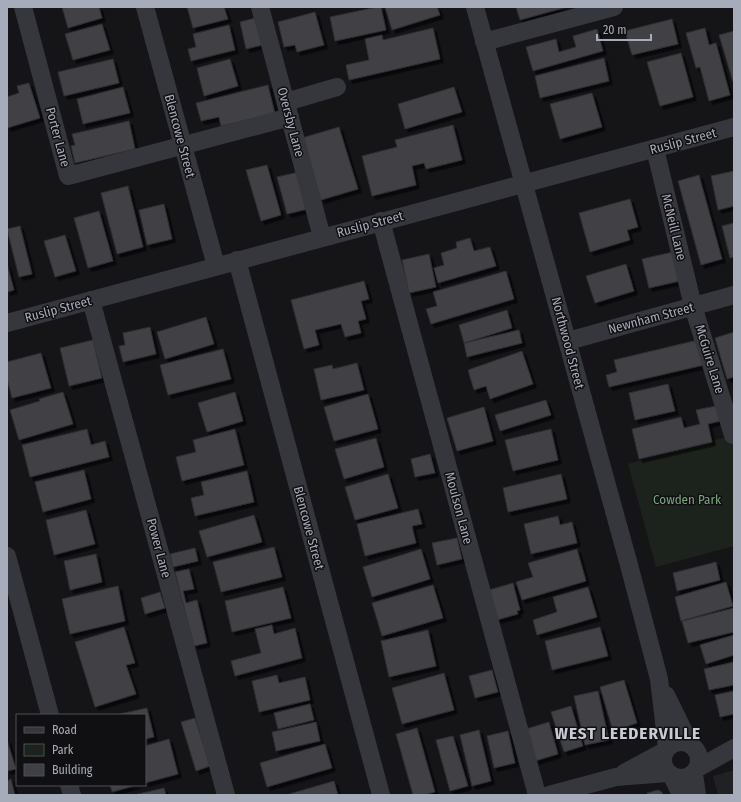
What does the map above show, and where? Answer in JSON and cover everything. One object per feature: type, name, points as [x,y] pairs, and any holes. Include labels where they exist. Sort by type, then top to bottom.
[{"type":"street","name":"Porter Lane","points":[[23,7],[68,176],[183,145]]},
{"type":"street","name":"Blencowe Street","points":[[145,7],[216,266]]},
{"type":"street","name":"Oversby Lane","points":[[260,7],[322,237]]},
{"type":"street","name":"Northwood Street","points":[[475,7],[568,341],[659,679],[666,749]]},
{"type":"street","points":[[484,42],[612,7]]},
{"type":"street","points":[[183,145],[288,109],[337,87]]},
{"type":"street","name":"Ruslip Street","points":[[7,323],[381,221],[524,185],[734,127]]},
{"type":"street","name":"McNeill Lane","points":[[655,149],[693,306]]},
{"type":"street","name":"Moulson Lane","points":[[381,221],[537,795]]},
{"type":"street","name":"Blencowe Street","points":[[237,260],[381,795]]},
{"type":"street","name":"Newnham Street","points":[[568,341],[734,295]]},
{"type":"street","name":"Power Lane","points":[[92,300],[226,795]]},
{"type":"street","name":"McGuire Lane","points":[[693,306],[733,435]]},
{"type":"street","points":[[7,556],[50,714]]},
{"type":"street","name":"Northwood Street","points":[[659,679],[692,745]]},
{"type":"street","points":[[616,777],[674,743],[682,742],[692,745],[734,743]]},
{"type":"street","points":[[692,745],[699,753],[700,761],[696,771],[697,795]]},
{"type":"street","points":[[549,795],[616,777],[669,775],[679,779],[687,778],[734,748]]},
{"type":"street","points":[[666,749],[663,762],[680,795]]},
{"type":"shaded area","points":[[734,770],[734,795],[718,795],[713,776]]},
{"type":"green space","name":"Cowden Park","points":[[734,435],[734,546],[656,567],[628,464]]},
{"type":"building","points":[[62,7],[99,7],[102,18],[68,28]]},
{"type":"building","points":[[187,7],[224,7],[228,19],[193,28]]},
{"type":"building","points":[[381,7],[386,30],[335,41],[330,17]]},
{"type":"building","points":[[385,7],[437,7],[440,15],[392,30]]},
{"type":"building","points":[[516,7],[567,7],[520,20]]},
{"type":"building","points":[[315,12],[324,45],[297,52],[295,45],[284,47],[278,22]]},
{"type":"building","points":[[255,18],[262,45],[246,49],[240,22]]},
{"type":"building","points":[[672,19],[678,44],[632,55],[625,31]]},
{"type":"building","points":[[102,24],[110,50],[73,60],[65,34]]},
{"type":"building","points":[[229,25],[235,50],[191,61],[188,49],[196,47],[193,34]]},
{"type":"building","points":[[433,28],[440,59],[349,80],[346,65],[369,60],[365,39],[382,35],[383,40]]},
{"type":"building","points":[[705,28],[709,45],[716,43],[730,95],[709,101],[700,67],[696,68],[686,33]]},
{"type":"building","points":[[597,29],[603,51],[533,71],[526,47],[556,39],[559,52],[576,47],[573,36]]},
{"type":"building","points":[[734,31],[734,82],[733,82],[719,35]]},
{"type":"building","points":[[681,53],[693,97],[660,106],[647,62]]},
{"type":"building","points":[[604,58],[609,81],[540,98],[535,76]]},
{"type":"building","points":[[113,59],[119,83],[64,96],[58,72]]},
{"type":"building","points":[[230,59],[238,86],[204,96],[197,68]]},
{"type":"building","points":[[29,83],[40,118],[7,128],[7,97],[19,93],[17,86]]},
{"type":"building","points":[[268,85],[275,114],[221,126],[219,117],[201,121],[196,103]]},
{"type":"building","points":[[123,87],[130,113],[83,124],[77,99]]},
{"type":"building","points":[[454,87],[462,112],[405,129],[398,104]]},
{"type":"building","points":[[592,93],[602,127],[560,139],[550,104]]},
{"type":"building","points":[[129,121],[135,149],[75,163],[71,146],[75,145],[72,134]]},
{"type":"building","points":[[453,125],[462,160],[426,169],[424,163],[412,166],[416,185],[372,196],[362,156],[397,147],[395,140]]},
{"type":"building","points":[[339,127],[358,189],[321,200],[302,138]]},
{"type":"building","points":[[267,165],[281,215],[261,221],[246,170]]},
{"type":"building","points":[[734,171],[734,206],[718,210],[711,176]]},
{"type":"building","points":[[299,172],[308,209],[287,214],[277,177]]},
{"type":"building","points":[[699,175],[722,259],[701,265],[678,181]]},
{"type":"building","points":[[128,186],[143,247],[117,254],[101,193]]},
{"type":"building","points":[[630,199],[638,227],[627,230],[630,240],[590,252],[579,213]]},
{"type":"building","points":[[164,204],[172,239],[147,245],[139,210]]},
{"type":"building","points":[[99,211],[113,261],[88,268],[74,218]]},
{"type":"building","points":[[734,223],[734,257],[730,258],[722,226]]},
{"type":"building","points":[[20,226],[32,274],[19,277],[7,229]]},
{"type":"building","points":[[65,235],[76,271],[55,277],[44,241]]},
{"type":"building","points":[[470,238],[474,251],[490,247],[496,266],[438,283],[434,268],[444,265],[441,253],[457,248],[456,242]]},
{"type":"building","points":[[673,252],[680,281],[649,288],[642,259]]},
{"type":"building","points":[[429,254],[436,287],[409,293],[402,260]]},
{"type":"building","points":[[7,264],[14,290],[7,292]]},
{"type":"building","points":[[626,264],[634,291],[595,303],[586,276]]},
{"type":"building","points":[[506,271],[514,299],[431,324],[426,309],[437,306],[433,292]]},
{"type":"building","points":[[364,281],[369,299],[361,301],[366,319],[358,321],[361,333],[345,337],[341,324],[315,330],[319,345],[304,349],[291,300]]},
{"type":"building","points":[[507,310],[512,328],[464,343],[459,325]]},
{"type":"building","points":[[206,317],[214,344],[165,359],[157,332]]},
{"type":"building","points":[[150,327],[156,354],[123,362],[119,346],[125,345],[123,333]]},
{"type":"building","points":[[519,330],[522,343],[467,357],[464,343]]},
{"type":"building","points":[[734,332],[734,377],[727,379],[715,338]]},
{"type":"building","points":[[93,340],[102,378],[69,386],[60,348]]},
{"type":"building","points":[[698,340],[704,365],[609,387],[606,375],[617,372],[614,360]]},
{"type":"building","points":[[223,349],[231,379],[168,395],[160,365]]},
{"type":"building","points":[[522,351],[533,384],[490,399],[486,386],[474,390],[468,370]]},
{"type":"building","points":[[41,353],[51,388],[12,398],[7,379],[7,362]]},
{"type":"building","points":[[357,363],[364,390],[321,400],[314,369],[332,365],[333,369]]},
{"type":"building","points":[[668,384],[675,411],[635,420],[629,393]]},
{"type":"building","points":[[63,392],[73,424],[19,440],[10,410]]},
{"type":"building","points":[[235,392],[243,421],[207,432],[198,403]]},
{"type":"building","points":[[368,394],[378,429],[334,441],[324,407]]},
{"type":"building","points":[[546,400],[551,415],[500,431],[495,415]]},
{"type":"building","points":[[716,406],[720,421],[708,424],[712,442],[639,459],[632,429],[681,417],[684,428],[700,424],[696,410]]},
{"type":"building","points":[[484,407],[493,441],[457,451],[447,418]]},
{"type":"building","points":[[87,429],[91,445],[105,441],[109,457],[30,477],[22,445]]},
{"type":"building","points":[[235,429],[244,465],[182,481],[176,457],[196,452],[193,440]]},
{"type":"building","points":[[551,429],[558,460],[513,471],[505,440]]},
{"type":"building","points":[[376,438],[384,467],[344,479],[335,449]]},
{"type":"building","points":[[430,454],[435,473],[415,477],[411,459]]},
{"type":"building","points":[[84,470],[91,499],[43,512],[35,482]]},
{"type":"building","points":[[247,471],[254,502],[195,516],[191,498],[204,495],[201,482]]},
{"type":"building","points":[[388,474],[398,508],[355,520],[345,487]]},
{"type":"building","points":[[561,474],[567,499],[508,512],[503,488]]},
{"type":"building","points":[[418,509],[422,524],[412,526],[416,543],[365,556],[357,524]]},
{"type":"building","points":[[86,510],[95,544],[54,555],[46,520]]},
{"type":"building","points":[[254,515],[262,542],[207,557],[199,531]]},
{"type":"building","points":[[558,516],[560,525],[572,522],[577,543],[531,554],[524,524]]},
{"type":"building","points":[[457,538],[462,559],[437,565],[432,543]]},
{"type":"building","points":[[274,547],[282,577],[221,592],[213,562]]},
{"type":"building","points":[[195,548],[198,561],[173,567],[170,554]]},
{"type":"building","points":[[421,549],[430,579],[372,597],[363,567]]},
{"type":"building","points":[[577,549],[586,581],[522,600],[516,582],[533,577],[528,563]]},
{"type":"building","points":[[96,554],[102,582],[70,590],[64,561]]},
{"type":"building","points":[[716,562],[720,580],[677,591],[673,573]]},
{"type":"building","points":[[189,569],[194,589],[183,591],[186,603],[197,600],[207,643],[194,646],[175,572]]},
{"type":"building","points":[[726,582],[733,606],[681,621],[675,597]]},
{"type":"building","points":[[513,583],[520,610],[517,611],[518,614],[497,620],[489,590]]},
{"type":"building","points":[[433,585],[443,618],[382,636],[372,603]]},
{"type":"building","points":[[118,586],[125,621],[70,634],[62,599]]},
{"type":"building","points":[[283,587],[291,618],[232,632],[225,601]]},
{"type":"building","points":[[588,587],[597,617],[537,635],[533,620],[557,612],[553,597]]},
{"type":"building","points":[[160,592],[165,608],[145,614],[141,598]]},
{"type":"building","points":[[734,608],[734,632],[688,643],[682,621]]},
{"type":"building","points":[[272,625],[274,634],[295,628],[302,658],[235,676],[231,661],[261,653],[255,629]]},
{"type":"building","points":[[124,627],[135,663],[126,665],[136,694],[95,707],[75,642]]},
{"type":"building","points":[[600,627],[608,656],[552,670],[545,641]]},
{"type":"building","points":[[428,630],[436,666],[389,677],[381,641]]},
{"type":"building","points":[[734,635],[734,655],[706,664],[700,645]]},
{"type":"building","points":[[734,662],[734,685],[709,690],[704,669]]},
{"type":"building","points":[[492,670],[498,692],[475,698],[469,676]]},
{"type":"building","points":[[444,673],[454,710],[402,724],[392,688]]},
{"type":"building","points":[[277,675],[279,683],[305,677],[310,700],[259,712],[252,681]]},
{"type":"building","points":[[624,680],[637,723],[613,731],[600,687]]},
{"type":"building","points":[[598,691],[609,740],[585,745],[574,696]]},
{"type":"building","points":[[734,691],[734,714],[720,717],[715,695]]},
{"type":"building","points":[[310,704],[314,720],[278,729],[274,713]]},
{"type":"building","points":[[571,706],[583,746],[564,752],[551,712]]},
{"type":"building","points":[[147,708],[154,737],[146,739],[146,714],[120,714]]},
{"type":"building","points":[[195,718],[210,766],[196,771],[181,722]]},
{"type":"building","points":[[316,722],[320,741],[276,751],[272,732]]},
{"type":"building","points":[[549,722],[558,754],[535,761],[526,729]]},
{"type":"building","points":[[417,728],[435,792],[423,795],[413,795],[396,734]]},
{"type":"building","points":[[479,730],[491,781],[472,786],[460,735]]},
{"type":"building","points":[[508,731],[515,763],[494,768],[487,736]]},
{"type":"building","points":[[453,736],[468,786],[450,791],[436,740]]},
{"type":"building","points":[[169,739],[178,774],[146,783],[146,746]]},
{"type":"building","points":[[7,740],[16,769],[7,771]]},
{"type":"building","points":[[325,744],[332,768],[267,787],[260,763]]},
{"type":"building","points":[[11,779],[15,795],[7,795],[7,781]]},
{"type":"building","points":[[334,781],[338,795],[286,795]]},
{"type":"building","points":[[110,786],[133,786],[112,792]]},
{"type":"building","points":[[164,788],[166,795],[134,795]]},
{"type":"building","points":[[658,790],[662,792],[663,795],[648,795],[647,793]]},
{"type":"district","name":"WEST LEEDERVILLE","points":[[628,733]]}]
